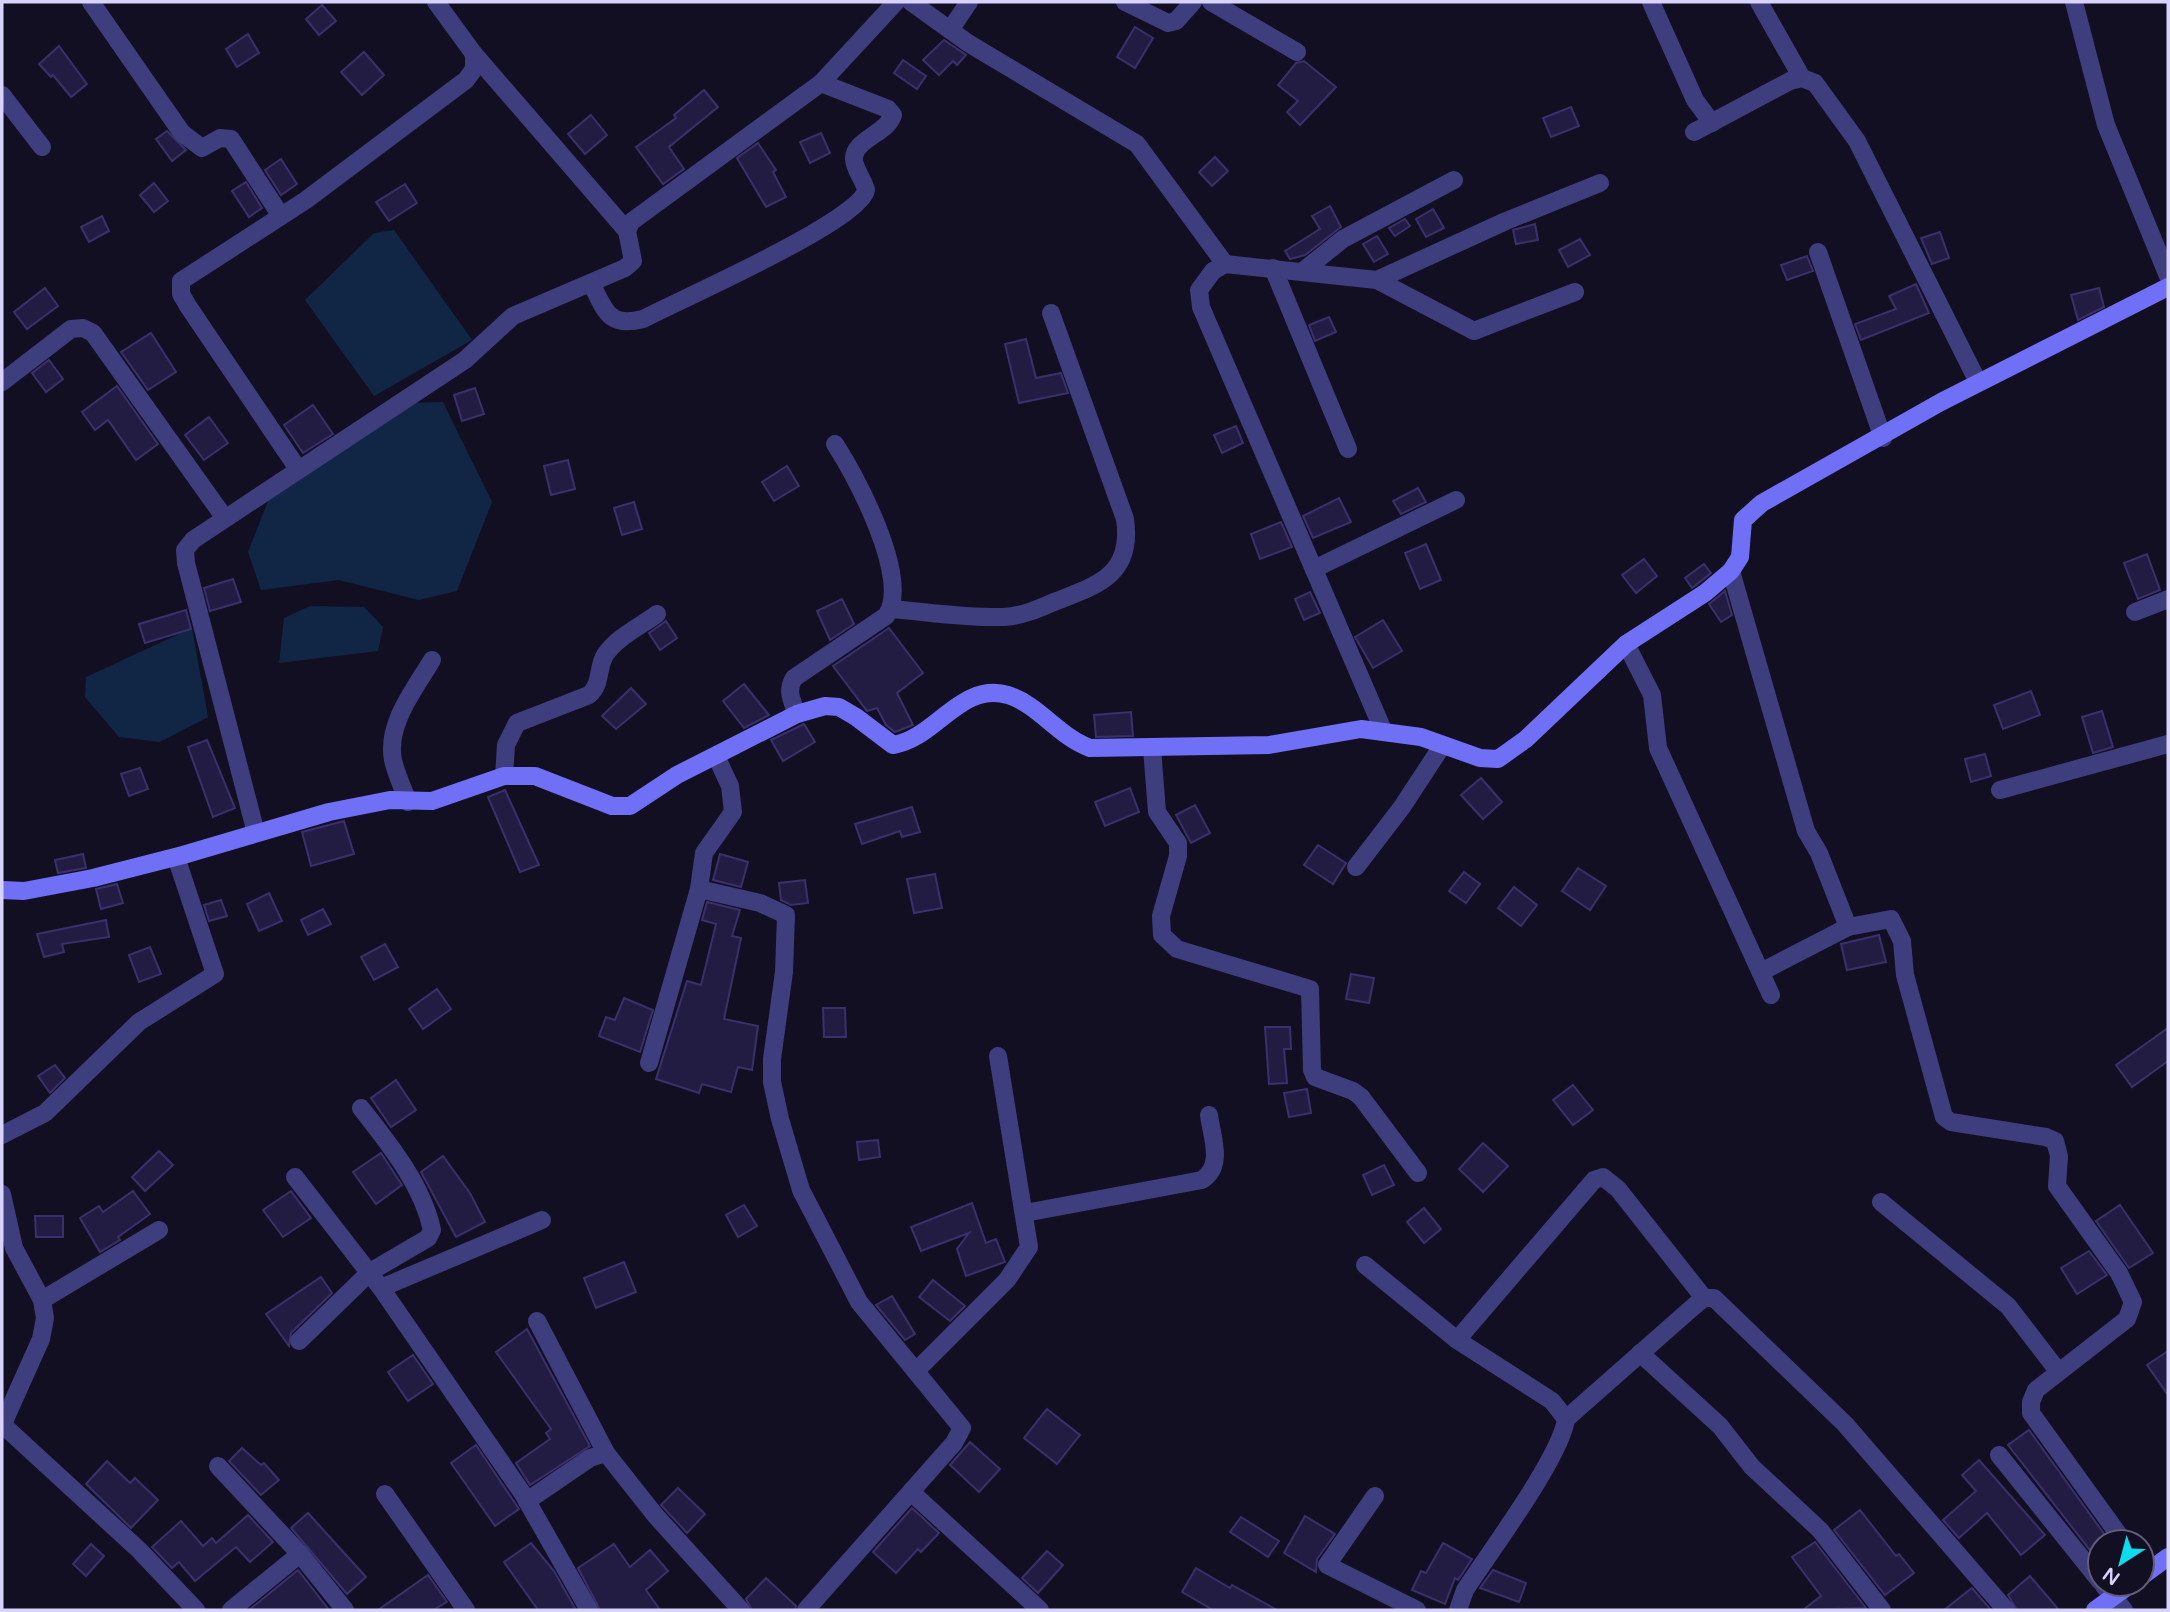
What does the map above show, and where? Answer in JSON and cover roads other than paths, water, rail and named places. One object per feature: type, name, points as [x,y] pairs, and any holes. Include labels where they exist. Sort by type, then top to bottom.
[{"type":"street","points":[[91,2],[182,132],[202,148],[220,138],[230,139],[281,216]]},
{"type":"street","points":[[256,833],[186,563],[186,550],[192,540],[465,360],[513,316],[591,283],[633,261],[627,231],[474,54],[436,2]]},
{"type":"street","points":[[627,231],[631,222],[642,213],[821,83],[897,2]]},
{"type":"street","points":[[911,2],[950,30],[1137,144],[1225,264]]},
{"type":"street","points":[[950,30],[969,2]]},
{"type":"street","points":[[1125,2],[1168,23],[1176,21],[1194,2]]},
{"type":"street","points":[[1211,2],[1297,51]]},
{"type":"street","points":[[1651,2],[1695,100],[1712,123]]},
{"type":"street","points":[[1759,2],[1802,78]]},
{"type":"street","points":[[2074,2],[2106,125],[2168,276]]},
{"type":"street","points":[[299,469],[181,294],[181,281],[281,216],[445,98],[474,69],[474,54]]},
{"type":"street","points":[[1694,132],[1790,81],[1802,78],[1815,83],[1857,141],[1978,382]]},
{"type":"street","points":[[591,283],[605,311],[614,320],[625,324],[643,319],[796,243],[860,203],[866,190],[853,159],[856,151],[891,123],[893,115],[888,109],[821,83]]},
{"type":"street","points":[[2,95],[42,147]]},
{"type":"street","points":[[1303,271],[1343,239],[1454,180]]},
{"type":"street","points":[[1377,280],[1506,221],[1600,183]]},
{"type":"street","points":[[1818,253],[1883,438]]},
{"type":"street","points":[[1384,730],[1201,307],[1199,290],[1213,271],[1225,264],[1377,280],[1474,331],[1575,292]]},
{"type":"street","points":[[1273,268],[1348,449]]},
{"type":"street","points":[[2,890],[24,891],[68,884],[177,857],[363,804],[390,800],[432,800],[505,776],[535,776],[612,806],[630,806],[677,775],[797,714],[825,706],[839,707],[893,745],[908,743],[961,703],[982,695],[1005,694],[1020,700],[1073,742],[1090,748],[1269,745],[1361,729],[1421,737],[1480,758],[1498,759],[1526,739],[1626,644],[1705,593],[1731,571],[1740,557],[1743,520],[1752,512],[1812,474],[1883,438],[1978,382],[2168,287]]},
{"type":"street","points":[[891,609],[987,617],[1021,615],[1097,586],[1119,565],[1127,533],[1125,519],[1051,313]]},
{"type":"street","points":[[2,382],[71,329],[83,328],[93,333],[224,517]]},
{"type":"street","points":[[797,714],[790,697],[789,686],[793,678],[886,616],[893,599],[889,572],[874,516],[835,444]]},
{"type":"street","points":[[1314,569],[1456,500]]},
{"type":"street","points":[[1731,571],[1806,831],[1819,853],[1848,928]]},
{"type":"street","points":[[2135,612],[2168,599]]},
{"type":"street","points":[[505,776],[506,745],[517,723],[596,690],[604,656],[622,638],[657,614]]},
{"type":"street","points":[[1626,644],[1652,695],[1658,748],[1771,995]]},
{"type":"street","points":[[408,802],[393,762],[394,734],[400,716],[432,660]]},
{"type":"street","points":[[2000,790],[2168,744]]},
{"type":"street","points":[[1356,867],[1402,807],[1442,746]]},
{"type":"street","points":[[1152,748],[1157,812],[1178,843],[1178,856],[1161,916],[1162,935],[1177,949],[1310,989],[1312,1070],[1315,1077],[1353,1091],[1361,1097],[1418,1173]]},
{"type":"street","points":[[649,1063],[699,889],[705,853],[735,805],[730,786],[716,756]]},
{"type":"street","points":[[2,1135],[45,1113],[139,1022],[215,974],[177,857]]},
{"type":"street","points":[[699,889],[760,903],[786,915],[784,972],[772,1059],[780,1119],[802,1190],[836,1261],[874,1324],[962,1428],[954,1444],[806,1610]]},
{"type":"street","points":[[1761,972],[1848,928],[1891,919],[1902,941],[1905,975],[1944,1117],[1951,1122],[2046,1137],[2055,1141],[2059,1156],[2057,1186],[2130,1293],[2133,1302],[2127,1319],[2036,1390],[2031,1402],[2031,1413],[2114,1528]]},
{"type":"street","points":[[916,1371],[1022,1261],[1029,1248],[998,1056]]},
{"type":"street","points":[[299,1341],[370,1272],[428,1238],[432,1230],[423,1202],[394,1151],[361,1108]]},
{"type":"street","points":[[1025,1213],[1202,1180],[1212,1174],[1216,1164],[1209,1115]]},
{"type":"street","points":[[295,1177],[381,1287],[527,1501],[589,1610]]},
{"type":"street","points":[[1457,1340],[1594,1180],[1603,1177],[1618,1189],[1704,1298]]},
{"type":"street","points":[[2,1194],[14,1248],[42,1300],[46,1318],[41,1339],[2,1425],[119,1531],[197,1610]]},
{"type":"street","points":[[1881,1202],[2008,1306],[2058,1371]]},
{"type":"street","points":[[381,1287],[542,1220]]},
{"type":"street","points":[[42,1300],[159,1230]]},
{"type":"street","points":[[1364,1265],[1457,1340],[1552,1401],[1566,1419]]},
{"type":"street","points":[[1458,1610],[1465,1590],[1548,1462],[1564,1431],[1566,1419],[1704,1298],[1714,1298],[1844,1424],[2006,1610]]},
{"type":"street","points":[[537,1321],[606,1453],[655,1515],[741,1610]]},
{"type":"street","points":[[1640,1353],[1720,1426],[1752,1467],[1820,1530],[1882,1610]]},
{"type":"street","points":[[527,1501],[590,1458],[606,1453]]},
{"type":"street","points":[[1999,1455],[2086,1563]]},
{"type":"street","points":[[218,1466],[300,1555],[345,1610]]},
{"type":"street","points":[[911,1492],[1040,1610]]},
{"type":"street","points":[[385,1494],[466,1610]]},
{"type":"street","points":[[1375,1496],[1327,1565],[1417,1610]]},
{"type":"street","points":[[230,1610],[300,1555]]},
{"type":"water","points":[[394,230],[472,340],[374,396],[305,300],[374,233]]},
{"type":"water","points":[[443,402],[492,502],[457,591],[419,600],[339,580],[261,590],[248,552],[274,486],[409,403]]},
{"type":"water","points":[[310,606],[364,607],[383,627],[378,651],[279,663],[284,618]]},
{"type":"water","points":[[192,628],[208,717],[160,742],[119,737],[85,697],[86,677]]}]
